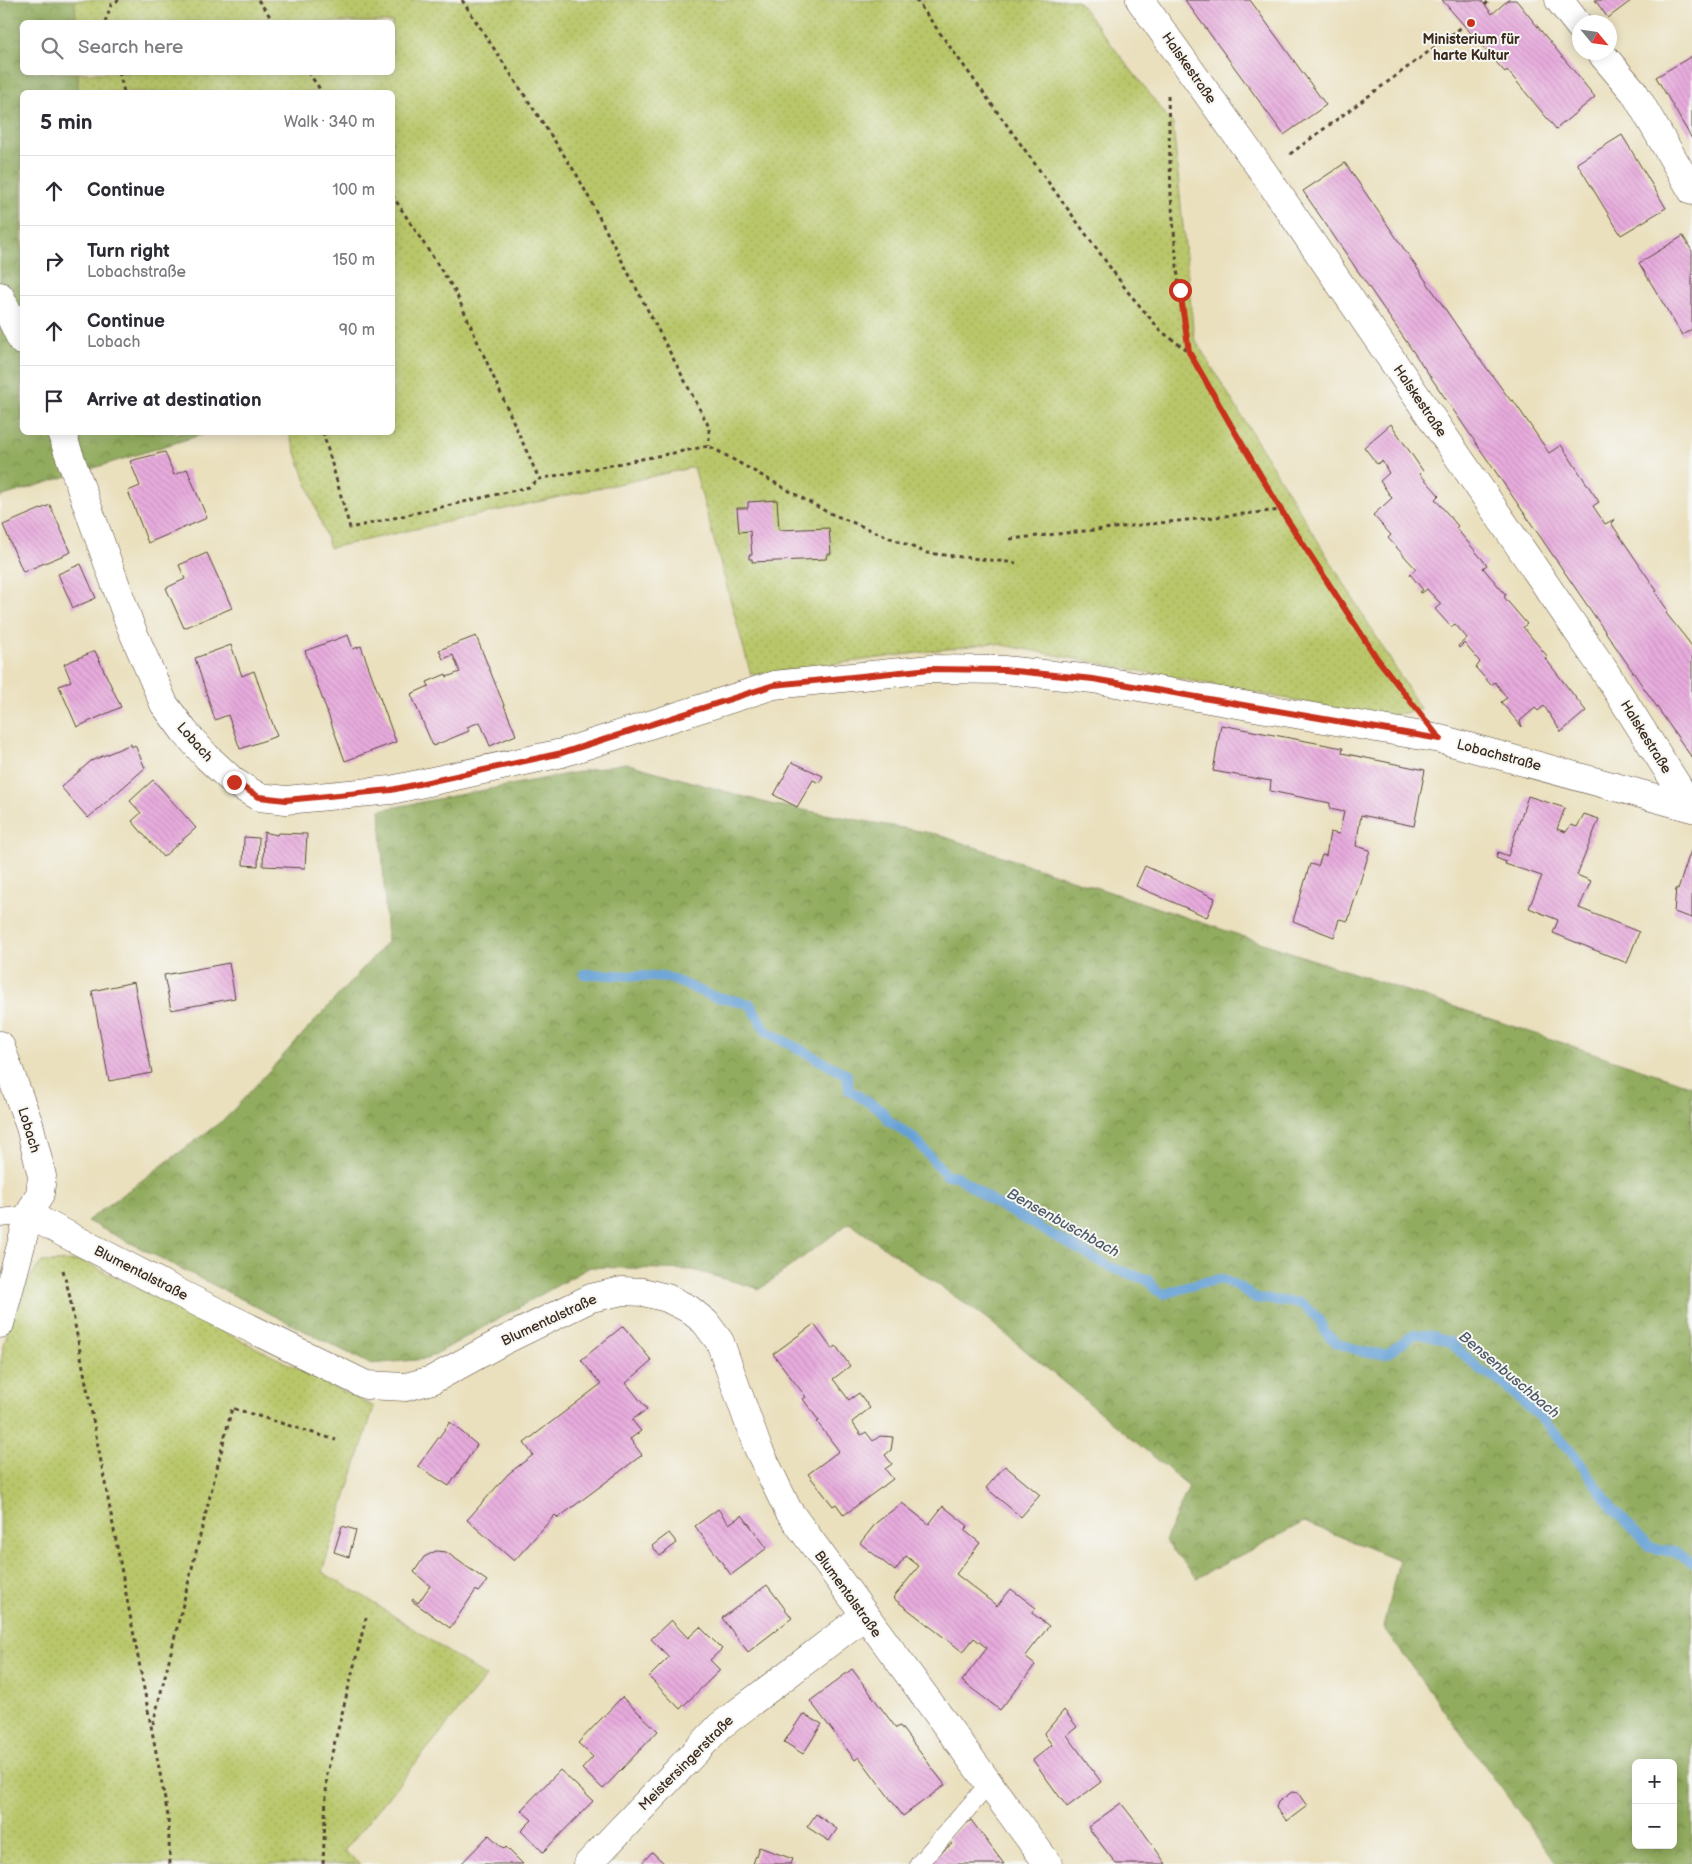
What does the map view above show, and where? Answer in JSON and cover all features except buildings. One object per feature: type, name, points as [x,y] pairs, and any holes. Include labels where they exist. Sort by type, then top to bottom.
[{"type":"street","name":"Halskestraße","points":[[1140,0],[1264,173],[1602,667],[1691,807]]},
{"type":"street","points":[[1559,0],[1572,17]]},
{"type":"street","points":[[1607,60],[1634,92],[1692,191]]},
{"type":"street","points":[[0,296],[20,337]]},
{"type":"street","name":"Lobach","points":[[62,435],[130,625],[164,704],[207,757],[234,782],[259,797],[286,800],[391,790],[562,753],[683,715]]},
{"type":"street","name":"Lobachstraße","points":[[683,715],[774,685],[930,669],[1004,670],[1093,679],[1440,739],[1691,807]]},
{"type":"street","name":"Lobach","points":[[0,1044],[30,1127],[42,1176],[40,1194],[29,1215],[0,1324]]},
{"type":"street","name":"Blumentalstraße","points":[[29,1215],[187,1297],[366,1385],[406,1387],[432,1380],[503,1341],[591,1298],[622,1290],[643,1292],[667,1298],[689,1309],[705,1322],[720,1342],[757,1446],[788,1510],[1048,1864]]},
{"type":"street","name":"Meistersingerstraße","points":[[588,1864],[720,1726],[864,1616]]},
{"type":"lane","points":[[0,1218],[29,1215]]},
{"type":"lane","points":[[919,1864],[988,1784]]},
{"type":"path","points":[[106,20],[111,5],[119,0]]},
{"type":"path","points":[[258,0],[273,20]]},
{"type":"path","points":[[462,0],[577,176],[708,428],[708,446]]},
{"type":"path","points":[[916,0],[1128,292],[1161,331],[1189,352]]},
{"type":"path","points":[[1485,5],[1490,0]]},
{"type":"path","points":[[1292,152],[1462,27]]},
{"type":"path","points":[[120,75],[124,90]]},
{"type":"path","points":[[310,75],[321,90]]},
{"type":"path","points":[[1168,95],[1171,195],[1180,290],[1189,352],[1281,510],[1376,657],[1440,739]]},
{"type":"path","points":[[395,200],[455,291],[539,479]]},
{"type":"path","points":[[324,435],[350,528],[529,487],[539,479],[708,446],[827,512],[927,553],[1016,562]]},
{"type":"path","points":[[1010,538],[1281,510]]},
{"type":"path","points":[[62,1265],[69,1293],[152,1727],[168,1816],[170,1864]]},
{"type":"path","points":[[152,1727],[232,1408],[336,1440]]},
{"type":"path","points":[[323,1864],[327,1773],[366,1618]]},
{"type":"green space","points":[[0,0],[78,0],[75,3],[76,20],[20,20],[20,75],[78,75],[78,90],[20,90],[20,435],[201,435],[0,497]]},
{"type":"green space","points":[[78,0],[1077,0],[1173,124],[1194,338],[1421,710],[1383,717],[992,643],[751,675],[694,467],[330,548],[290,435],[395,435],[395,90],[78,90],[78,75],[395,75],[395,20],[76,20],[75,3]]},
{"type":"green space","points":[[625,763],[770,804],[936,834],[1692,1086],[1692,1864],[1557,1864],[1383,1627],[1399,1560],[1304,1522],[1197,1578],[1165,1541],[1189,1486],[986,1318],[849,1223],[760,1289],[693,1270],[590,1267],[427,1359],[370,1364],[87,1221],[226,1118],[387,942],[380,810]]},
{"type":"green space","points":[[83,1261],[374,1407],[322,1572],[365,1597],[486,1677],[344,1851],[361,1864],[0,1864],[0,1365],[14,1310],[33,1273],[42,1262]]},
{"type":"waterway","name":"Bensenbuschbach","points":[[584,974],[667,977],[712,996],[750,1004],[766,1031],[847,1075],[849,1090],[881,1110],[889,1121],[915,1139],[946,1175],[957,1176],[995,1203],[1112,1268],[1148,1280],[1156,1290],[1165,1294],[1200,1283],[1221,1279],[1240,1287],[1254,1298],[1301,1303],[1317,1317],[1326,1333],[1337,1343],[1367,1353],[1387,1354],[1414,1334],[1433,1336],[1450,1342],[1484,1373],[1496,1378],[1537,1414],[1573,1453],[1613,1509],[1649,1546],[1659,1550],[1674,1552],[1692,1562]]},
{"type":"place","name":"Ministerium für harte Kultur","points":[[1471,23]]},
{"type":"route","points":[[234,782],[259,797],[286,800],[391,790],[562,753],[774,685],[930,669],[1004,670],[1093,679],[1440,739],[1376,657],[1281,510],[1232,427],[1189,352],[1180,290]]}]
